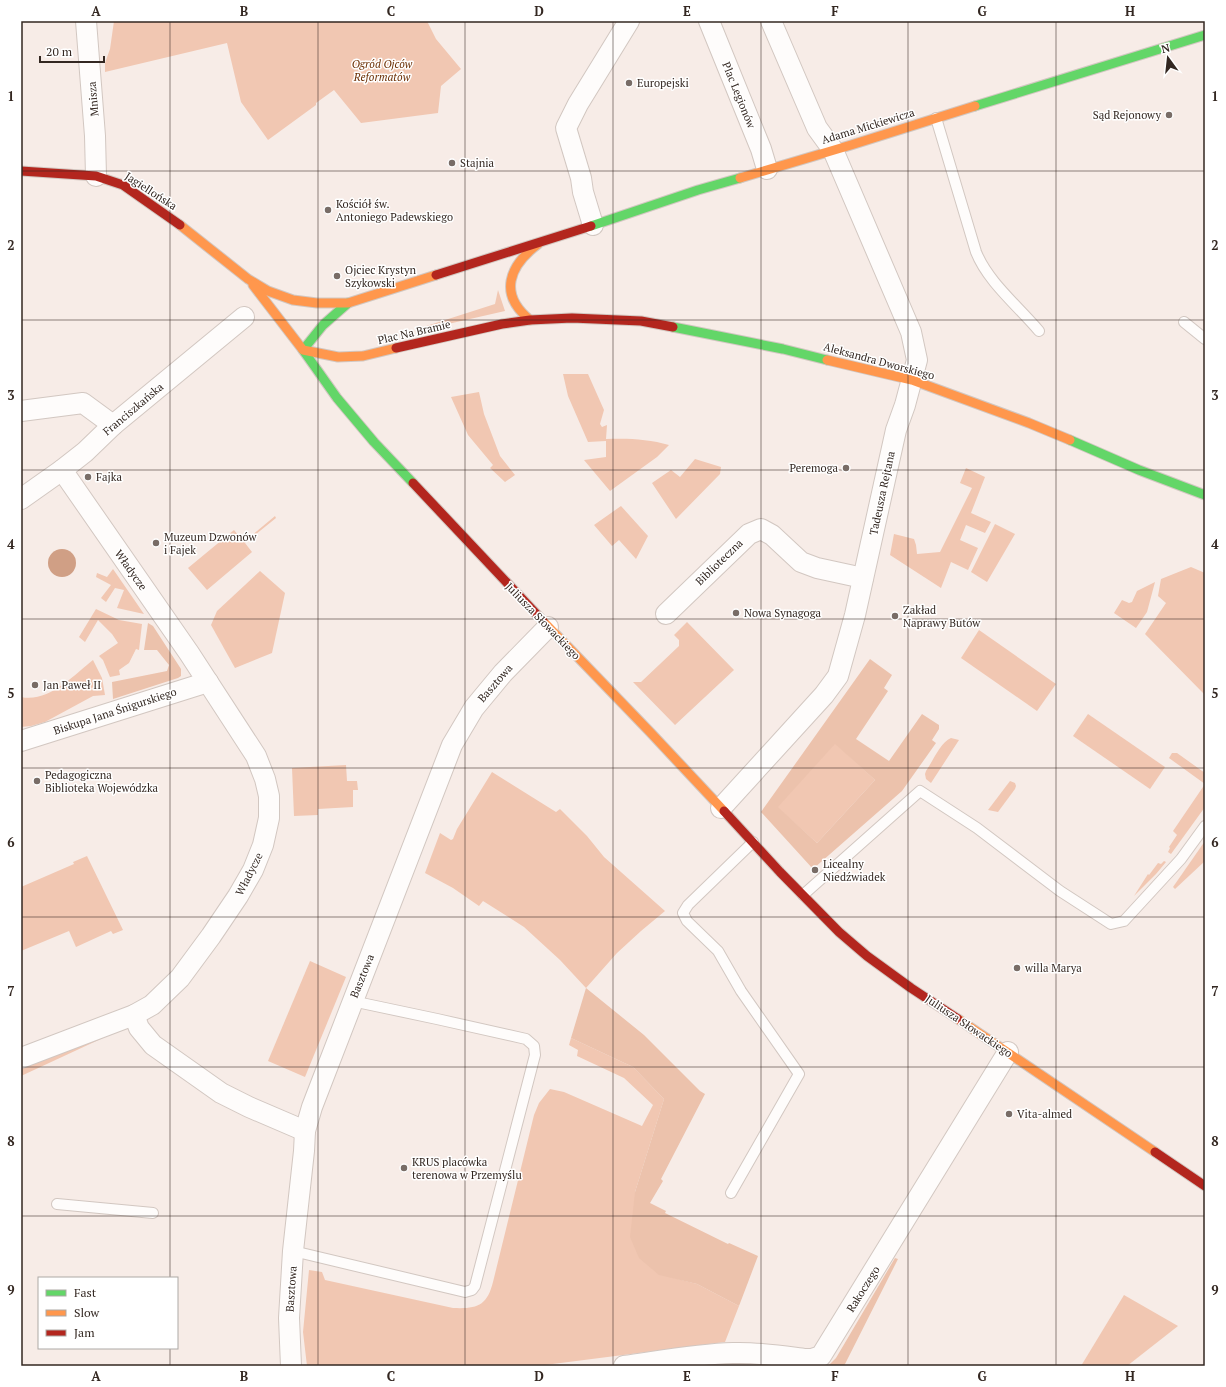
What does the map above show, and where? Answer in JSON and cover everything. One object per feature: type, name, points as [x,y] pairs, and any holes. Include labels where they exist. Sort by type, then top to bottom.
[{"type":"main road","name":"Adama Mickiewicza","points":[[539,243],[698,190],[833,150],[1205,35]]},
{"type":"main road","name":"Jagiellońska","points":[[21,171],[96,176],[123,185],[177,223],[248,279]]},
{"type":"main road","points":[[248,279],[268,291],[293,300],[317,303],[348,303],[539,243]]},
{"type":"main road","points":[[530,320],[518,309],[511,297],[511,283],[519,263],[524,256],[539,243]]},
{"type":"main road","points":[[248,279],[303,350],[324,325],[348,303]]},
{"type":"main road","name":"Aleksandra Dworskiego","points":[[530,320],[572,318],[641,321],[782,349],[912,380],[1029,423],[1139,470],[1205,495]]},
{"type":"main road","name":"Plac Na Bramie","points":[[303,350],[338,357],[363,356],[502,324],[530,320]]},
{"type":"main road","name":"Juliusza Słowackiego","points":[[303,350],[337,398],[374,442],[839,932],[866,956],[911,988],[1205,1186]]},
{"type":"street","name":"Mnisza","points":[[86,21],[95,136],[96,176]]},
{"type":"street","points":[[593,225],[566,128],[578,104],[629,21]]},
{"type":"street","name":"Plac Legionów","points":[[709,21],[761,149],[767,169]]},
{"type":"street","points":[[772,21],[817,128],[833,150]]},
{"type":"street","name":"Tadeusza Rejtana","points":[[721,808],[824,695],[838,676],[855,615],[896,430],[905,405],[916,360],[912,332],[833,150]]},
{"type":"street","name":"Franciszkańska","points":[[21,499],[85,452],[113,425],[244,317]]},
{"type":"street","points":[[21,412],[84,403],[113,425]]},
{"type":"street","name":"Władycze","points":[[21,1058],[134,1015],[152,1005],[180,978],[211,936],[238,896],[253,870],[263,845],[269,818],[269,796],[265,779],[256,756],[189,653],[84,508],[62,470]]},
{"type":"street","name":"Biblioteczna","points":[[666,614],[748,534],[761,529],[772,535],[801,562],[817,568],[863,578]]},
{"type":"street","name":"Basztowa","points":[[290,1366],[289,1318],[293,1251],[305,1131],[312,1107],[452,745],[474,708],[503,673],[548,627]]},
{"type":"street","name":"Biskupa Jana Śnigurskiego","points":[[21,741],[210,684]]},
{"type":"street","points":[[134,1015],[139,1028],[153,1045],[221,1093],[249,1108],[305,1131]]},
{"type":"street","name":"Rakoczego","points":[[624,1366],[703,1355],[735,1353],[765,1354],[806,1359],[821,1356],[1008,1052]]},
{"type":"lane","points":[[936,118],[976,252],[982,265],[989,275],[1039,331]]},
{"type":"lane","points":[[1184,322],[1205,340]]},
{"type":"lane","points":[[803,895],[920,791],[976,828],[1060,891],[1111,924],[1124,921],[1181,859],[1205,826]]},
{"type":"lane","points":[[731,1193],[799,1074],[741,991],[718,951],[687,921],[683,913],[688,905],[753,842]]},
{"type":"lane","points":[[293,1251],[465,1292],[472,1290],[475,1286],[535,1055],[534,1046],[526,1039],[352,1001]]},
{"type":"lane","points":[[57,1204],[153,1213]]},
{"type":"green space","name":"Ogród Ojców Reformatów","points":[[114,21],[427,21],[436,39],[461,69],[441,86],[438,113],[361,123],[334,90],[268,140],[241,102],[227,43],[105,72],[105,63],[110,49]]},
{"type":"green space","points":[[498,290],[505,311],[426,329],[417,329],[495,304]]},
{"type":"green space","points":[[563,374],[588,374],[604,410],[600,424],[602,427],[607,425],[606,439],[638,439],[669,445],[657,457],[610,491],[584,460],[606,457],[606,441],[588,442],[568,396]]},
{"type":"green space","points":[[479,392],[484,414],[500,456],[515,475],[505,482],[490,468],[493,465],[468,435],[451,397]]},
{"type":"green space","points":[[695,459],[721,467],[720,474],[676,519],[652,483],[671,470],[680,477]]},
{"type":"green space","points":[[966,468],[985,477],[971,513],[991,522],[985,533],[966,525],[960,540],[978,548],[968,570],[951,562],[941,588],[890,555],[894,534],[914,539],[917,554],[940,552],[972,488],[960,483]]},
{"type":"green space","points":[[621,506],[648,536],[636,559],[619,540],[612,546],[594,525]]},
{"type":"green space","points":[[275,516],[276,518],[245,543],[252,552],[207,590],[188,568],[234,530],[244,542]]},
{"type":"green space","points":[[995,524],[1015,534],[987,582],[971,572]]},
{"type":"green space","points":[[1191,567],[1205,573],[1205,695],[1145,634],[1166,603],[1158,596],[1161,579]]},
{"type":"green space","points":[[113,569],[144,614],[117,608],[124,590],[115,588],[106,602],[101,598],[111,585],[96,577],[97,573],[107,577]]},
{"type":"green space","points":[[260,571],[285,593],[272,653],[235,668],[211,625],[217,611]]},
{"type":"green space","points":[[1155,582],[1147,612],[1136,628],[1114,613],[1122,600],[1129,603],[1132,602],[1137,591]]},
{"type":"green space","points":[[96,609],[119,620],[142,624],[139,650],[136,649],[129,663],[119,670],[120,675],[110,677],[103,660],[99,656],[118,643],[112,634],[98,620],[85,642],[79,637]]},
{"type":"green space","points":[[687,622],[734,670],[675,725],[633,682],[641,682],[679,646],[679,640],[674,635]]},
{"type":"green space","points":[[979,630],[1056,684],[1037,711],[961,658]]},
{"type":"green space","points":[[93,660],[102,678],[105,695],[93,696],[45,722],[21,727],[21,697],[31,698],[41,696],[60,687]]},
{"type":"green space","points":[[1088,714],[1165,767],[1150,789],[1073,736]]},
{"type":"green space","points":[[951,738],[959,740],[931,783],[926,779],[926,771],[943,744]]},
{"type":"green space","points":[[835,743],[875,780],[817,843],[777,807]]},
{"type":"green space","points":[[1172,753],[1177,753],[1205,773],[1205,784],[1169,758]]},
{"type":"green space","points":[[346,765],[347,781],[357,781],[358,790],[353,790],[353,807],[318,809],[318,815],[294,816],[292,768]]},
{"type":"green space","points":[[492,772],[556,812],[560,809],[587,836],[604,857],[665,911],[617,953],[586,988],[560,960],[524,927],[483,901],[479,906],[453,888],[425,873],[440,833],[451,840],[453,839],[457,829]]},
{"type":"green space","points":[[1010,781],[1015,783],[1015,789],[998,812],[988,810]]},
{"type":"green space","points":[[1205,784],[1205,807],[1171,854],[1168,852],[1169,847],[1177,835],[1173,831]]},
{"type":"green space","points":[[1205,841],[1205,861],[1175,889],[1173,887]]},
{"type":"green space","points":[[87,856],[123,930],[113,934],[111,931],[76,947],[69,931],[21,951],[21,887],[74,864],[73,862]]},
{"type":"green space","points":[[1164,861],[1166,862],[1156,874],[1134,896],[1148,874],[1149,875],[1158,863],[1161,864]]},
{"type":"green space","points":[[310,961],[346,977],[305,1077],[268,1061]]},
{"type":"green space","points":[[105,1035],[105,1037],[21,1076],[21,1067]]},
{"type":"green space","points":[[571,1038],[633,1067],[664,1099],[635,1192],[659,1274],[697,1284],[739,1306],[725,1342],[537,1366],[307,1366],[303,1332],[309,1270],[322,1272],[325,1280],[453,1308],[475,1307],[484,1301],[491,1290],[534,1115],[539,1103],[550,1089],[564,1092],[642,1126],[653,1105],[624,1078],[577,1056],[578,1050],[569,1045]]},
{"type":"green space","points":[[1124,1295],[1178,1326],[1127,1366],[1081,1366]]},
{"type":"shaded area","points":[[62,549],[72,553],[76,563],[72,573],[62,577],[52,573],[48,563],[52,553]]},
{"type":"shaded area","points":[[148,623],[153,626],[181,669],[181,676],[113,699],[112,682],[167,671],[169,665],[157,650],[144,650]]},
{"type":"shaded area","points":[[870,659],[892,675],[884,688],[888,691],[856,739],[889,761],[922,714],[939,725],[939,729],[932,740],[936,743],[902,791],[813,869],[761,812]],"holes":[[[835,744],[875,780],[817,843],[778,807]]]},
{"type":"shaded area","points":[[586,988],[644,1035],[700,1091],[705,1094],[661,1179],[663,1181],[650,1203],[666,1211],[665,1213],[728,1244],[729,1243],[758,1256],[739,1306],[697,1284],[659,1275],[639,1258],[630,1237],[635,1192],[664,1099],[633,1067],[571,1038]]},
{"type":"shaded area","points":[[895,1258],[898,1259],[844,1366],[828,1366],[836,1358]]},
{"type":"traffic: fast","points":[[975,106],[1205,35]]},
{"type":"traffic: fast","points":[[591,226],[698,190],[740,178]]},
{"type":"traffic: fast","points":[[348,303],[323,325],[303,350],[337,398],[374,442],[413,483]]},
{"type":"traffic: fast","points":[[673,327],[783,349],[827,360]]},
{"type":"traffic: fast","points":[[1070,440],[1139,470],[1205,495]]},
{"type":"traffic: slow","points":[[740,178],[975,106]]},
{"type":"traffic: slow","points":[[180,225],[248,279],[268,291],[293,300],[317,303],[348,303],[436,275]]},
{"type":"traffic: slow","points":[[530,320],[520,310],[514,300],[511,290],[511,280],[514,271],[520,262],[538,244]]},
{"type":"traffic: slow","points":[[253,285],[303,350],[338,357],[363,356],[396,348]]},
{"type":"traffic: slow","points":[[827,360],[912,380],[1029,423],[1070,440]]},
{"type":"traffic: slow","points":[[543,621],[724,811]]},
{"type":"traffic: slow","points":[[958,1019],[1155,1152]]},
{"type":"traffic: jam","points":[[21,171],[96,176],[123,185],[180,225]]},
{"type":"traffic: jam","points":[[436,275],[591,226]]},
{"type":"traffic: jam","points":[[396,348],[502,324],[530,320],[572,318],[641,321],[673,327]]},
{"type":"traffic: jam","points":[[413,483],[543,621]]},
{"type":"traffic: jam","points":[[724,811],[780,872],[839,932],[867,956],[911,988],[958,1019]]},
{"type":"traffic: jam","points":[[1155,1152],[1205,1186]]},
{"type":"place","name":"Europejski","points":[[629,83]]},
{"type":"place","name":"Sąd Rejonowy","points":[[1169,115]]},
{"type":"place","name":"Stajnia","points":[[452,163]]},
{"type":"place","name":"Kościół św. Antoniego Padewskiego","points":[[328,210]]},
{"type":"place","name":"Ojciec Krystyn Szykowski","points":[[337,276]]},
{"type":"place","name":"Peremoga","points":[[846,468]]},
{"type":"place","name":"Fajka","points":[[88,477]]},
{"type":"place","name":"Muzeum Dzwonów i Fajek","points":[[156,543]]},
{"type":"place","name":"Nowa Synagoga","points":[[736,613]]},
{"type":"place","name":"Zakład Naprawy Butów","points":[[895,616]]},
{"type":"place","name":"Jan Paweł II","points":[[35,685]]},
{"type":"place","name":"Pedagogiczna Biblioteka Wojewódzka","points":[[37,781]]},
{"type":"place","name":"Licealny Niedźwiadek","points":[[815,870]]},
{"type":"place","name":"willa Marya","points":[[1017,968]]},
{"type":"place","name":"Vita-almed","points":[[1009,1114]]},
{"type":"place","name":"KRUS placówka terenowa w Przemyślu","points":[[404,1168]]}]
